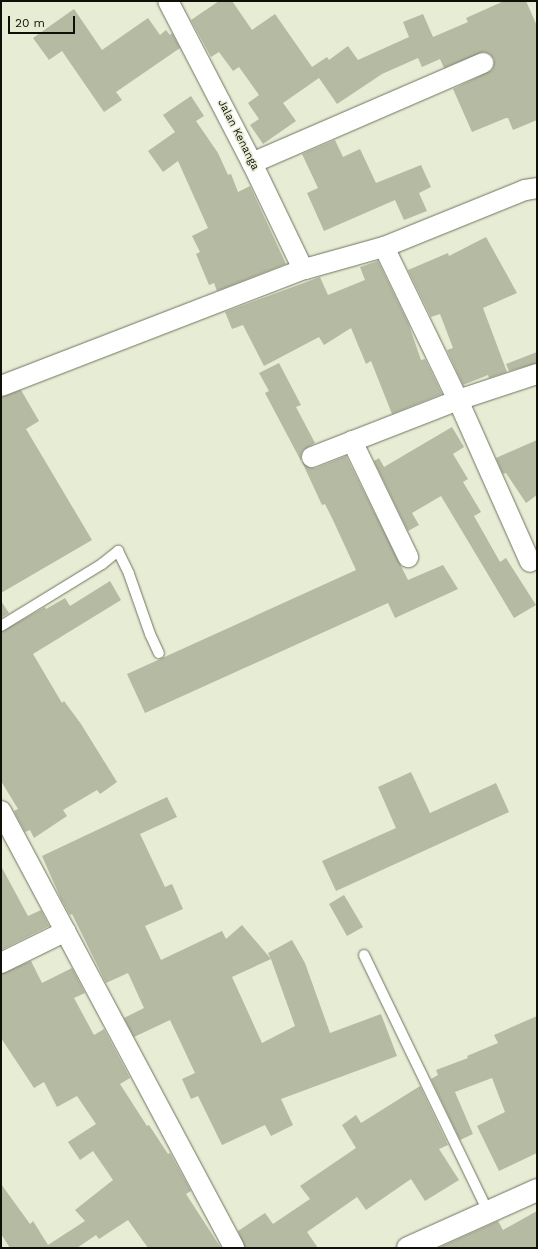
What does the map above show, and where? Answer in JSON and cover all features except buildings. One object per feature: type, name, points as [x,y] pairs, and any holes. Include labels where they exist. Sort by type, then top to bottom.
[{"type":"main road","points":[[408,1248],[537,1190]]},
{"type":"street","name":"Jalan Kenanga","points":[[168,1],[252,163],[301,265],[305,269]]},
{"type":"street","points":[[252,163],[483,63]]},
{"type":"street","points":[[1,386],[305,269],[384,247],[525,190],[537,188]]},
{"type":"street","points":[[384,247],[458,400],[530,562]]},
{"type":"street","points":[[312,457],[458,400],[537,374]]},
{"type":"street","points":[[352,441],[408,557]]},
{"type":"street","points":[[1,811],[234,1248]]},
{"type":"street","points":[[1,963],[66,931]]},
{"type":"lane","points":[[1,626],[102,564],[118,551],[130,574],[150,634],[159,653]]},
{"type":"lane","points":[[364,955],[488,1212]]}]
